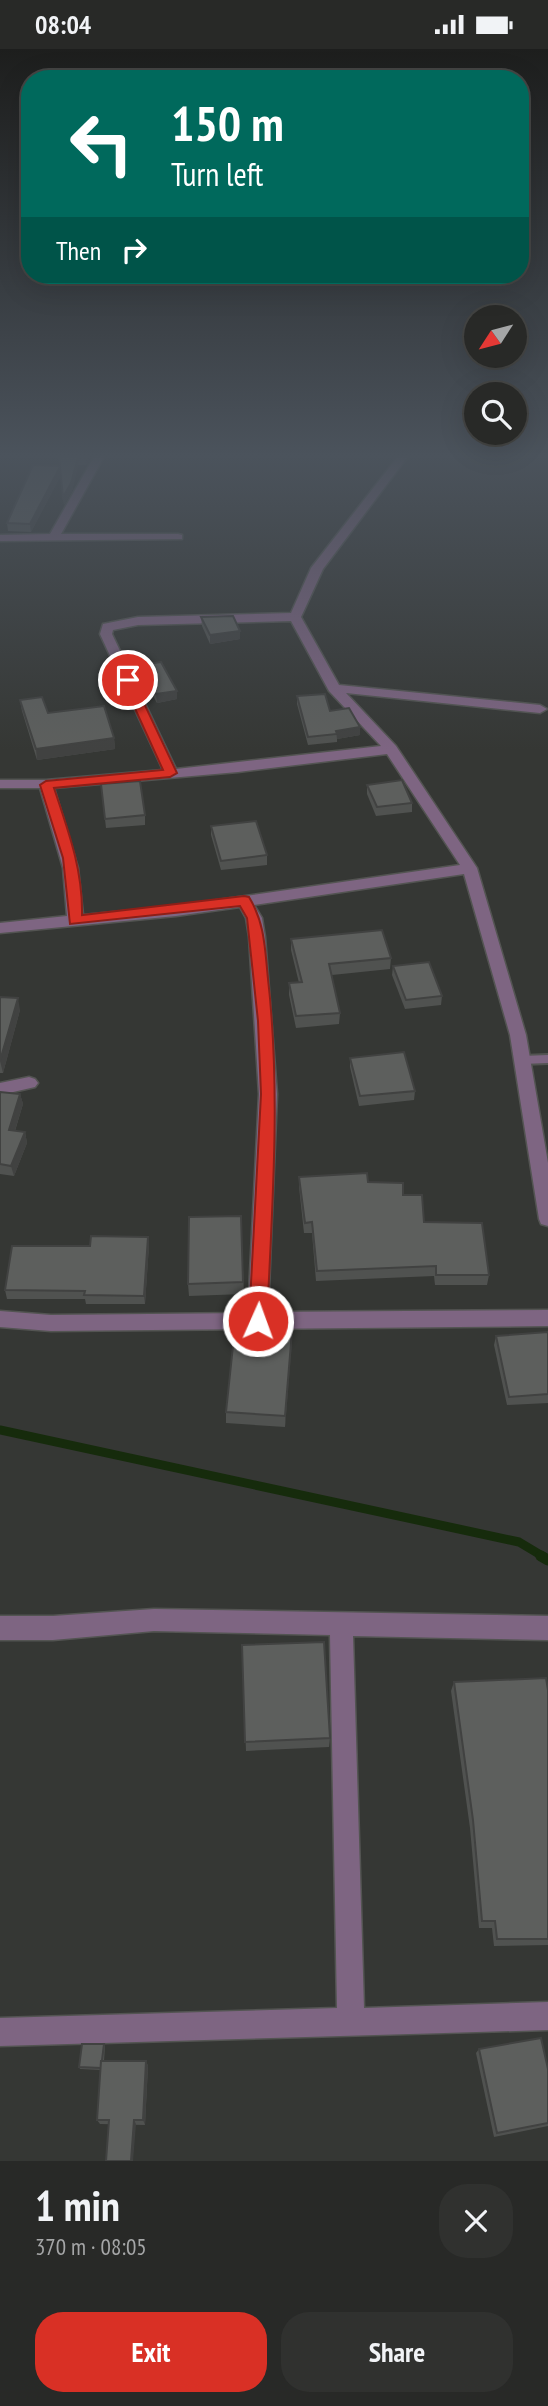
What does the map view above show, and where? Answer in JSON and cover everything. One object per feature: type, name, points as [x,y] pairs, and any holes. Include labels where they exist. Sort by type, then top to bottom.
[{"type":"street","points":[[295,617],[317,568],[328,554]]},
{"type":"street","points":[[295,617],[334,688],[391,750],[470,868],[518,1035],[548,1219]]},
{"type":"street","points":[[170,773],[106,634],[107,627],[138,621],[295,617]]},
{"type":"street","points":[[334,688],[540,709]]},
{"type":"street","points":[[0,784],[46,785],[238,768],[391,750]]},
{"type":"street","points":[[46,785],[70,858],[75,893],[75,920]]},
{"type":"street","points":[[0,927],[244,901],[470,868]]},
{"type":"street","points":[[244,901],[254,918],[257,937],[268,1094],[258,1321]]},
{"type":"street","points":[[0,1089],[29,1083]]},
{"type":"street","points":[[0,1319],[51,1323],[548,1318]]},
{"type":"street","points":[[0,1628],[53,1628],[154,1620],[548,1628]]},
{"type":"street","points":[[341,1624],[351,2021]]},
{"type":"street","points":[[0,2032],[548,2016]]},
{"type":"lane","points":[[522,1060],[548,1059]]},
{"type":"building","points":[[233,616],[240,631],[210,635],[201,617]]},
{"type":"building","points":[[161,662],[177,691],[156,694],[141,665]]},
{"type":"building","points":[[325,694],[330,711],[349,708],[360,727],[336,731],[337,734],[308,737],[297,696]]},
{"type":"building","points":[[42,697],[48,713],[104,706],[114,738],[36,749],[20,700]]},
{"type":"building","points":[[402,780],[412,803],[377,807],[367,785]]},
{"type":"building","points":[[140,781],[145,815],[105,819],[101,784]]},
{"type":"building","points":[[256,821],[267,855],[221,861],[211,826]]},
{"type":"building","points":[[382,930],[391,958],[329,964],[340,1013],[296,1016],[289,983],[302,982],[291,939]]},
{"type":"building","points":[[429,962],[442,996],[406,1000],[393,966]]},
{"type":"building","points":[[0,997],[18,998],[0,1061]]},
{"type":"building","points":[[404,1052],[415,1091],[360,1096],[350,1058]]},
{"type":"building","points":[[0,1092],[20,1094],[9,1130],[25,1132],[11,1166],[0,1164]]},
{"type":"building","points":[[367,1173],[368,1182],[403,1183],[403,1195],[422,1195],[424,1222],[482,1223],[489,1275],[436,1275],[436,1266],[317,1271],[312,1222],[305,1223],[299,1177]]},
{"type":"building","points":[[241,1216],[243,1282],[188,1284],[189,1217]]},
{"type":"building","points":[[91,1236],[148,1237],[144,1296],[84,1295],[85,1291],[5,1290],[12,1246],[90,1246]]},
{"type":"building","points":[[235,1327],[292,1331],[285,1416],[226,1412]]},
{"type":"building","points":[[548,1332],[548,1394],[509,1397],[496,1336]]},
{"type":"building","points":[[324,1642],[330,1738],[245,1742],[242,1645]]},
{"type":"building","points":[[546,1678],[548,1939],[497,1939],[495,1921],[482,1921],[473,1820],[454,1682]]},
{"type":"building","points":[[541,2038],[548,2069],[548,2123],[497,2133],[479,2049]]},
{"type":"building","points":[[82,2044],[104,2044],[101,2068],[79,2067]]},
{"type":"building","points":[[101,2061],[146,2061],[143,2120],[134,2120],[131,2161],[106,2161],[109,2120],[97,2120]]},
{"type":"waterway","points":[[0,1430],[519,1542],[544,1557]]},
{"type":"waterway","points":[[541,1556],[548,1560]]},
{"type":"route","points":[[128,680],[170,773],[46,785],[70,858],[75,893],[75,920],[176,911],[244,901],[254,918],[265,1021],[268,1094],[258,1321]]}]
